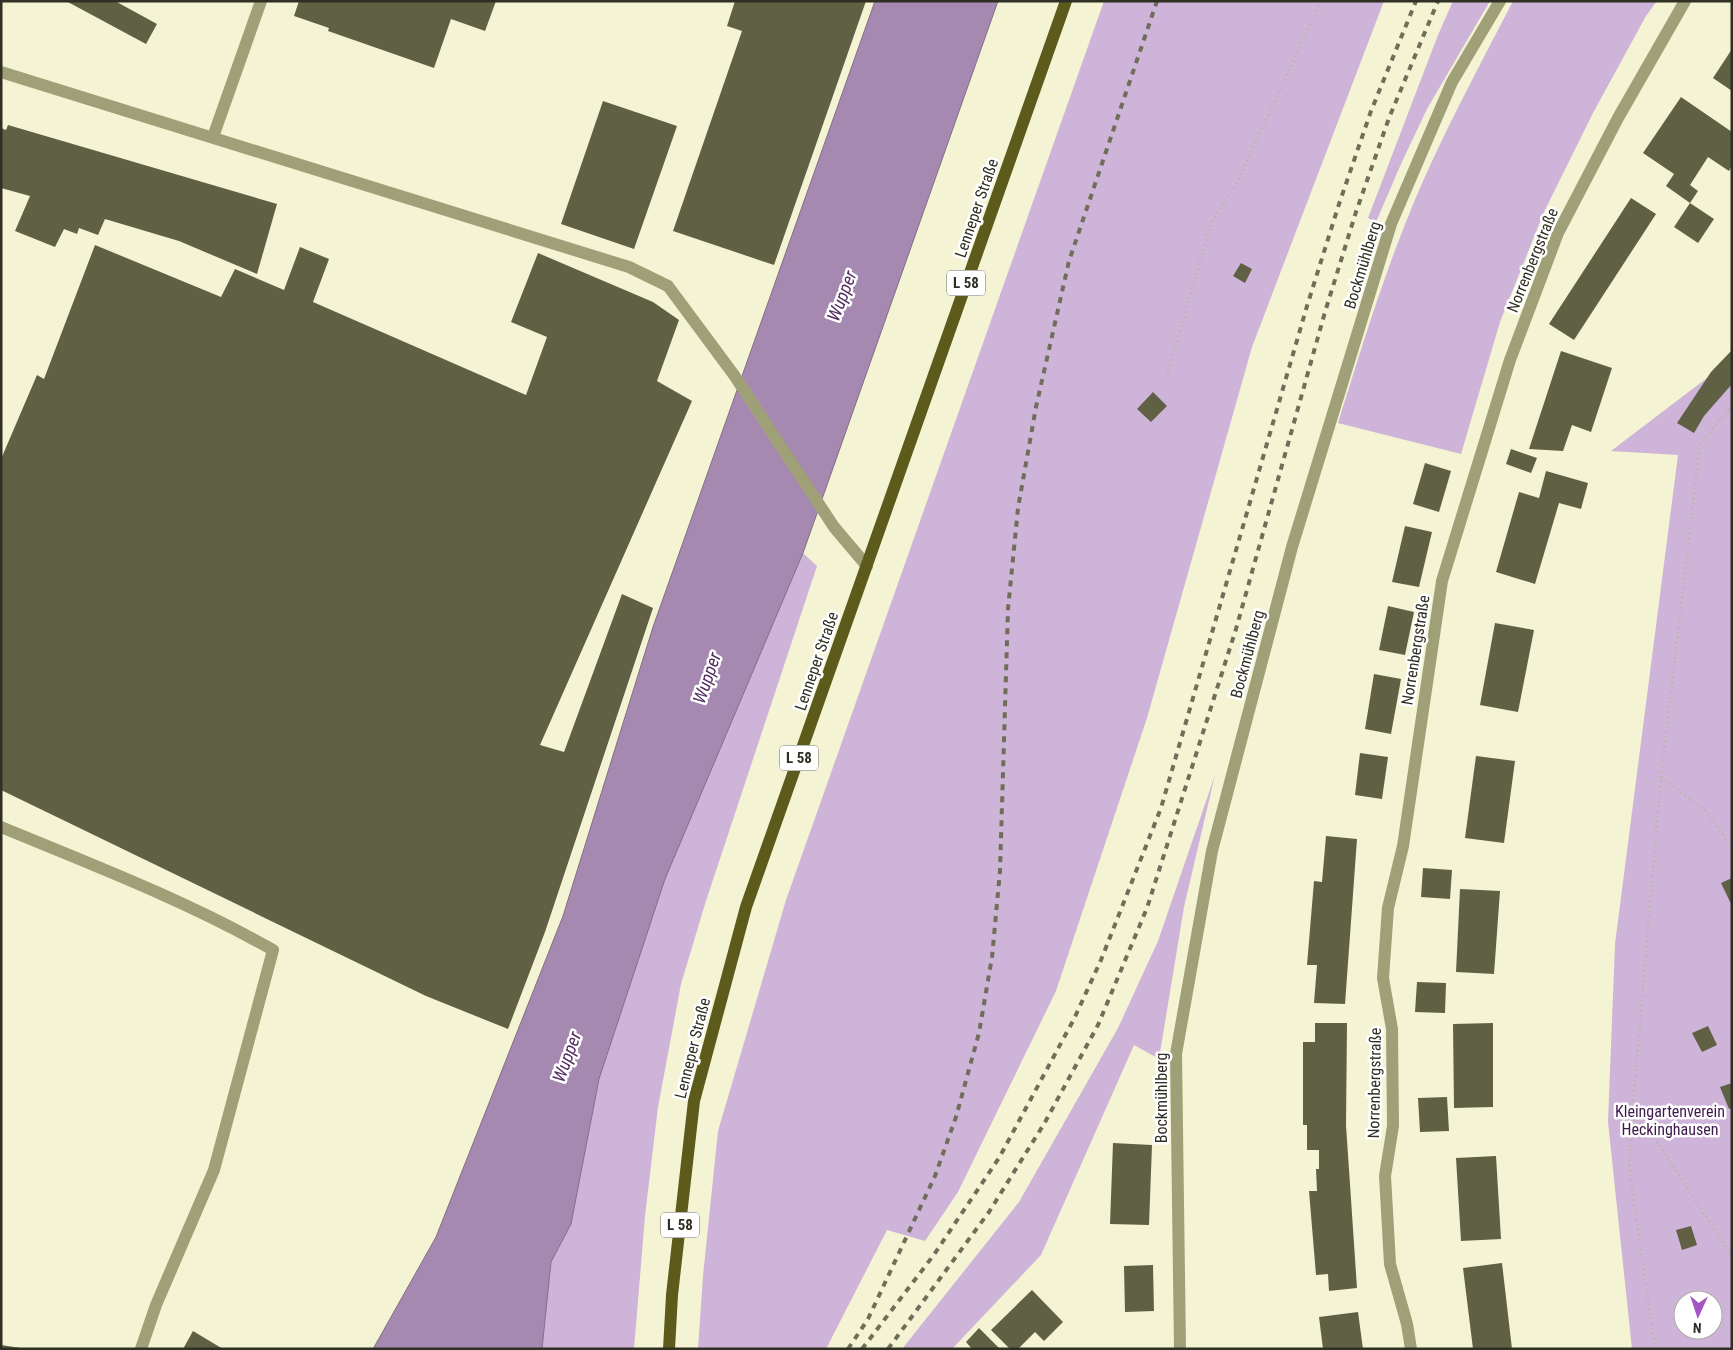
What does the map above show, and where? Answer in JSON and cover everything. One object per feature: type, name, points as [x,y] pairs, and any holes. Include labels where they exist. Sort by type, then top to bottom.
[{"type":"main road","name":"Lenneper Straße","points":[[669,1349],[672,1295],[694,1101],[746,907],[1066,1]]},
{"type":"street","points":[[213,137],[261,1]]},
{"type":"street","name":"Bockmühlberg","points":[[1180,1349],[1176,1054],[1212,851],[1292,547],[1391,224],[1452,82],[1500,1]]},
{"type":"street","name":"Norrenbergstraße","points":[[1411,1349],[1408,1324],[1390,1264],[1385,1176],[1392,1126],[1392,1028],[1383,978],[1388,908],[1403,846],[1442,581],[1510,360],[1558,233],[1618,118],[1685,1]]},
{"type":"street","points":[[1,72],[628,267],[668,286],[734,375],[834,527],[867,566]]},
{"type":"street","points":[[1,827],[141,884],[239,930],[273,950],[214,1170],[156,1305],[141,1349]]},
{"type":"path","points":[[1167,375],[1211,223],[1234,189],[1321,1]]},
{"type":"path","points":[[1655,1349],[1629,1167],[1632,1116],[1661,777],[1700,444],[1732,406]]},
{"type":"path","points":[[1661,777],[1707,812],[1732,848]]},
{"type":"path","points":[[1632,1116],[1654,1136],[1732,1256]]},
{"type":"green space","points":[[1104,1],[1384,1],[1252,347],[1147,718],[1056,991],[958,1192],[925,1241],[887,1230],[826,1349],[698,1349],[703,1276],[718,1131],[786,900]]},
{"type":"green space","points":[[1453,1],[1490,1],[1427,109],[1376,222],[1368,218],[1438,35]]},
{"type":"green space","points":[[1513,1],[1657,1],[1646,16],[1593,113],[1544,212],[1500,322],[1461,454],[1338,423],[1383,284],[1414,202],[1449,125]]},
{"type":"green space","name":"Kleingartenverein Heckinghausen","points":[[1732,355],[1732,1349],[1632,1349],[1608,1122],[1615,944],[1678,455],[1611,451],[1724,365]]},
{"type":"green space","points":[[803,553],[817,566],[705,904],[681,984],[658,1107],[645,1216],[634,1349],[542,1349],[551,1262],[571,1224],[599,1079],[665,879]]},
{"type":"green space","points":[[1215,775],[1184,907],[1159,1059],[1134,1045],[1041,1255],[952,1349],[902,1349],[1019,1202],[1118,1028],[1158,941]]},
{"type":"water","name":"Wupper","points":[[875,1],[998,1],[803,553],[665,879],[599,1079],[571,1224],[551,1262],[542,1349],[373,1349],[436,1237],[563,916],[653,627]]},
{"type":"building","points":[[66,1],[115,1],[157,24],[146,44]]},
{"type":"building","points":[[299,1],[496,1],[485,31],[451,19],[434,68],[328,31],[329,28],[294,16]]},
{"type":"building","points":[[735,1],[866,1],[774,265],[673,231],[742,31],[727,26]]},
{"type":"building","points":[[1732,49],[1732,91],[1713,78]]},
{"type":"building","points":[[1681,97],[1732,132],[1732,166],[1729,171],[1708,157],[1690,185],[1698,191],[1690,203],[1666,186],[1674,174],[1643,153]]},
{"type":"building","points":[[603,101],[677,126],[634,249],[561,224]]},
{"type":"building","points":[[8,125],[277,204],[257,274],[179,241],[105,219],[98,235],[79,228],[77,234],[64,229],[55,247],[15,231],[30,196],[1,188],[1,128],[6,130]]},
{"type":"building","points":[[1631,198],[1656,214],[1574,340],[1549,324]]},
{"type":"building","points":[[1690,203],[1714,219],[1698,243],[1674,227]]},
{"type":"building","points":[[95,245],[221,297],[235,269],[284,290],[300,247],[329,259],[313,302],[526,395],[547,337],[511,322],[538,253],[653,302],[679,320],[657,381],[692,401],[540,745],[564,752],[622,594],[653,608],[545,932],[508,1029],[426,996],[1,790],[1,459],[37,375],[44,379]]},
{"type":"building","points":[[1241,263],[1252,269],[1245,283],[1233,276]]},
{"type":"building","points":[[1732,350],[1732,384],[1704,416],[1694,433],[1677,423],[1711,372]]},
{"type":"building","points":[[1561,351],[1612,368],[1591,432],[1572,425],[1563,451],[1529,449]]},
{"type":"building","points":[[1153,392],[1167,406],[1151,422],[1137,409]]},
{"type":"building","points":[[1511,449],[1537,458],[1531,473],[1506,464]]},
{"type":"building","points":[[1425,463],[1451,471],[1439,512],[1413,504]]},
{"type":"building","points":[[1546,471],[1588,483],[1581,509],[1559,503],[1535,584],[1496,572],[1519,492],[1539,498]]},
{"type":"building","points":[[1405,526],[1432,532],[1419,587],[1392,582]]},
{"type":"building","points":[[1388,606],[1414,612],[1405,655],[1379,650]]},
{"type":"building","points":[[1495,623],[1534,630],[1518,712],[1480,705]]},
{"type":"building","points":[[1374,674],[1401,679],[1391,734],[1365,729]]},
{"type":"building","points":[[1360,753],[1388,757],[1382,799],[1355,795]]},
{"type":"building","points":[[1476,756],[1515,761],[1504,843],[1465,838]]},
{"type":"building","points":[[1326,836],[1357,839],[1345,1004],[1314,1003],[1317,965],[1307,965],[1314,881],[1322,882]]},
{"type":"building","points":[[1423,868],[1452,870],[1450,899],[1421,897]]},
{"type":"building","points":[[1732,878],[1732,906],[1721,883]]},
{"type":"building","points":[[1460,889],[1500,891],[1494,974],[1456,972]]},
{"type":"building","points":[[1417,982],[1446,983],[1445,1013],[1415,1012]]},
{"type":"building","points":[[1315,1023],[1347,1023],[1346,1125],[1357,1288],[1329,1291],[1328,1274],[1316,1275],[1309,1191],[1317,1191],[1316,1169],[1319,1169],[1319,1150],[1307,1150],[1307,1125],[1303,1125],[1303,1042],[1315,1042]]},
{"type":"building","points":[[1493,1023],[1493,1107],[1454,1108],[1453,1024]]},
{"type":"building","points":[[1708,1026],[1717,1045],[1702,1052],[1692,1033]]},
{"type":"building","points":[[1732,1083],[1732,1108],[1729,1109],[1720,1087]]},
{"type":"building","points":[[1447,1097],[1449,1131],[1420,1132],[1418,1098]]},
{"type":"building","points":[[1113,1143],[1152,1145],[1149,1225],[1110,1224]]},
{"type":"building","points":[[1496,1156],[1501,1239],[1461,1241],[1456,1158]]},
{"type":"building","points":[[1691,1226],[1697,1245],[1682,1250],[1676,1230]]},
{"type":"building","points":[[1502,1263],[1512,1349],[1473,1349],[1463,1268]]},
{"type":"building","points":[[1153,1265],[1154,1311],[1125,1312],[1124,1266]]},
{"type":"building","points":[[1032,1290],[1063,1322],[1044,1341],[1035,1332],[1018,1349],[1010,1349],[991,1330]]},
{"type":"building","points":[[1358,1312],[1363,1349],[1323,1349],[1319,1317]]},
{"type":"building","points":[[979,1328],[1000,1349],[972,1349],[966,1342]]},
{"type":"building","points":[[193,1331],[223,1349],[183,1349]]},
{"type":"building","points":[[1,1345],[21,1348],[21,1349],[1,1349]]},
{"type":"railway","points":[[848,1349],[868,1319],[935,1176],[956,1117],[979,1033],[992,957],[1000,871],[1008,609],[1018,508],[1036,407],[1069,261],[1157,1]]},
{"type":"railway","points":[[862,1349],[933,1256],[999,1158],[1074,1019],[1101,960],[1161,808],[1307,306],[1339,204],[1371,111],[1416,1]]},
{"type":"railway","points":[[888,1349],[989,1212],[1044,1124],[1098,1025],[1147,908],[1236,629],[1325,312],[1356,212],[1389,118],[1438,1]]}]
